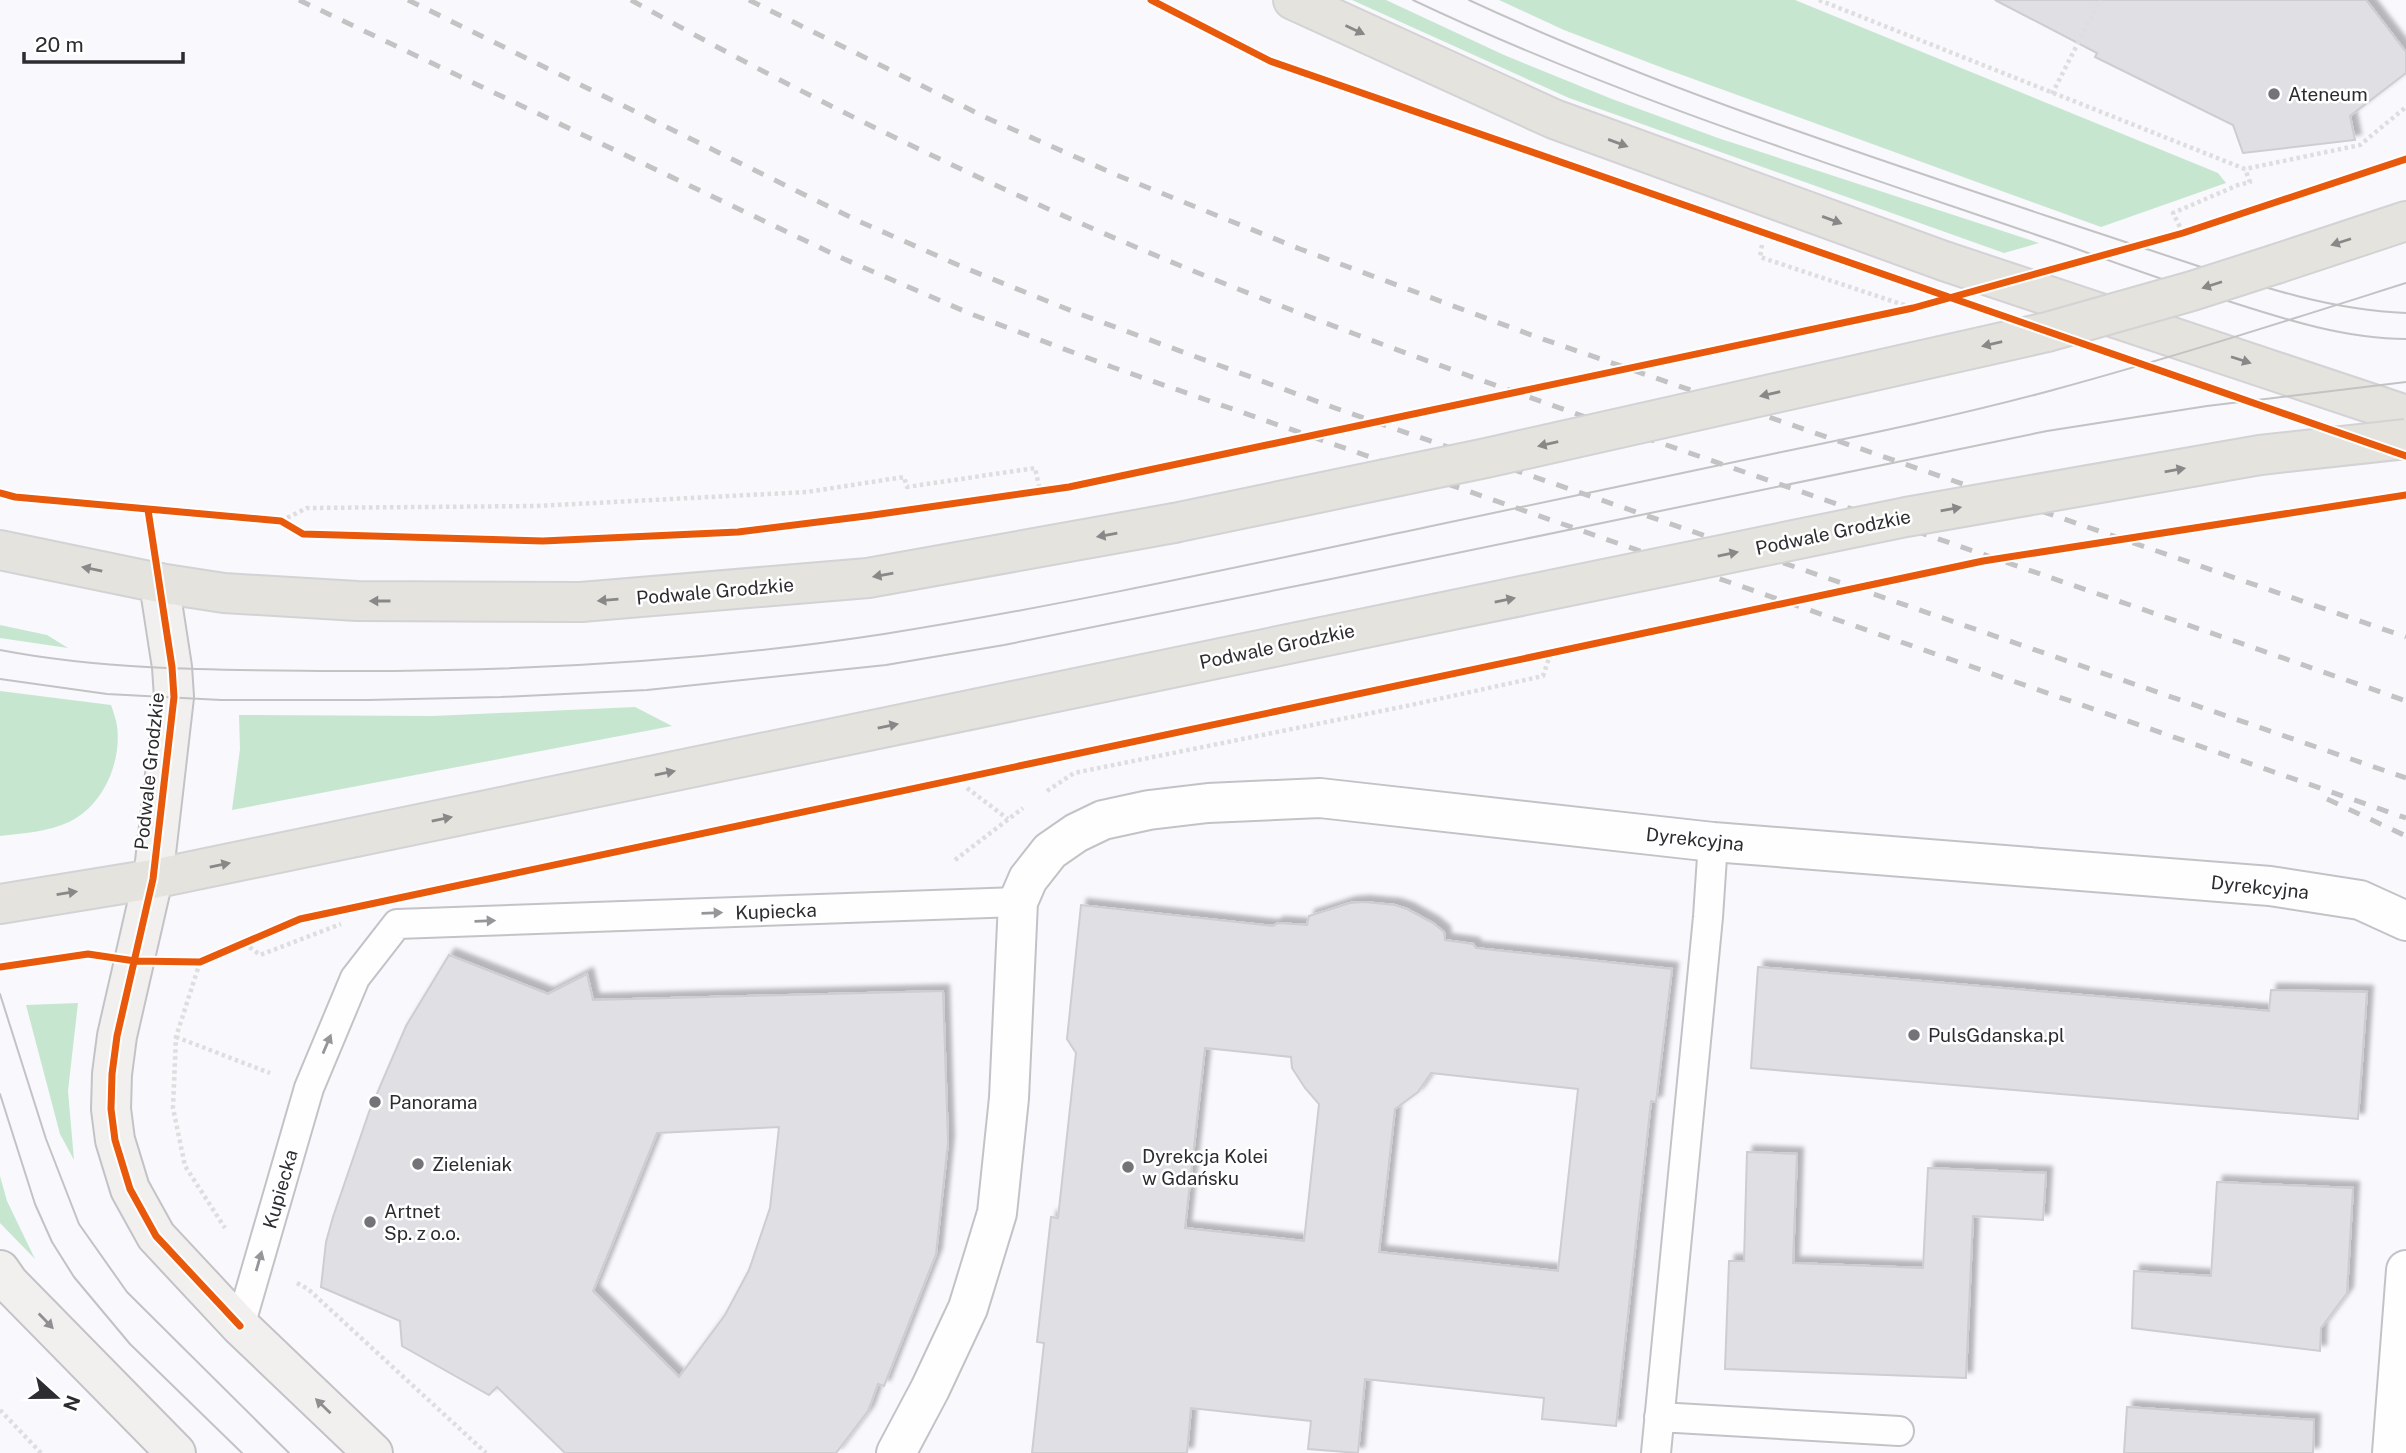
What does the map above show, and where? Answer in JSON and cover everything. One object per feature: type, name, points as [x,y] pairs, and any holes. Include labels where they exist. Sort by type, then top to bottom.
[{"type":"main road","points":[[1293,0],[1554,119],[1944,261],[2406,415]]},
{"type":"main road","name":"Podwale Grodzkie","points":[[0,550],[159,583],[224,593],[357,601],[581,602],[868,578],[1174,523],[1486,458],[2047,332],[2192,291],[2406,221]]},
{"type":"main road","name":"Podwale Grodzkie","points":[[0,904],[153,879],[1906,517],[2260,454],[2406,439]]},
{"type":"main road","name":"Podwale Grodzkie","points":[[153,879],[174,697],[159,583]]},
{"type":"main road","points":[[153,879],[117,1036],[112,1074],[111,1109],[116,1140],[130,1189],[156,1236],[240,1326],[373,1453]]},
{"type":"main road","points":[[0,1270],[9,1283],[176,1453]]},
{"type":"street","name":"Dyrekcyjna","points":[[1018,902],[1028,879],[1050,851],[1076,833],[1103,820],[1149,810],[1208,803],[1320,799],[1713,842],[2270,886],[2360,900],[2406,921]]},
{"type":"street","points":[[896,1453],[930,1390],[968,1308],[997,1213],[1009,1098],[1018,902]]},
{"type":"street","points":[[2392,1453],[2406,1270]]},
{"type":"lane","points":[[1656,1453],[1713,842]]},
{"type":"lane","name":"Kupiecka","points":[[240,1326],[309,1088],[355,978],[397,924],[1018,902]]},
{"type":"lane","points":[[1660,1417],[1899,1431]]},
{"type":"path","points":[[1819,0],[2245,169],[2360,145],[2406,107]]},
{"type":"path","points":[[2052,94],[2101,0]]},
{"type":"path","points":[[2183,233],[2173,213],[2250,182],[2245,169]]},
{"type":"path","points":[[1765,234],[1760,257],[1913,309]]},
{"type":"path","points":[[281,521],[307,508],[592,504],[807,492],[904,477],[907,487],[1035,468],[1040,491]]},
{"type":"path","points":[[1041,796],[1073,773],[1543,676],[1551,652]]},
{"type":"path","points":[[967,788],[1008,818],[1030,803]]},
{"type":"path","points":[[176,1037],[309,1088]]},
{"type":"path","points":[[0,1410],[41,1453]]},
{"type":"green space","points":[[1352,0],[1386,0],[1504,55],[1612,99],[1718,138],[2039,243],[2004,253],[1569,98]]},
{"type":"green space","points":[[1499,0],[1795,0],[2218,173],[2226,183],[2101,227],[1663,68],[1564,30]]},
{"type":"green space","points":[[0,625],[47,635],[68,648],[0,638]]},
{"type":"green space","points":[[0,691],[111,705],[117,723],[118,740],[113,768],[100,794],[81,815],[44,830],[0,836]]},
{"type":"green space","points":[[635,707],[672,726],[232,810],[240,749],[239,715],[433,716]]},
{"type":"green space","points":[[78,1003],[68,1091],[74,1160],[60,1134],[26,1005]]},
{"type":"green space","points":[[0,1176],[7,1201],[35,1259],[0,1223]]},
{"type":"building","name":"Ateneum","points":[[1995,0],[2366,0],[2406,52],[2406,73],[2350,116],[2355,140],[2243,153],[2233,125],[2095,57],[2097,53]]},
{"type":"building","name":"Dyrekcja Kolei w Gdańsku","points":[[1350,903],[1395,905],[1407,909],[1433,923],[1444,932],[1445,940],[1473,944],[1476,948],[1672,969],[1656,1102],[1651,1101],[1616,1426],[1542,1419],[1544,1398],[1365,1379],[1358,1453],[1308,1449],[1311,1421],[1191,1408],[1187,1453],[1032,1453],[1044,1343],[1037,1342],[1051,1217],[1058,1218],[1076,1053],[1067,1039],[1081,905],[1273,926],[1278,923],[1307,925],[1309,916]],"holes":[[[1205,1048],[1291,1057],[1292,1068],[1319,1104],[1304,1241],[1185,1228]],[[1431,1073],[1578,1089],[1558,1271],[1379,1252],[1395,1109],[1418,1092]]]},
{"type":"building","points":[[449,955],[548,994],[587,974],[593,1000],[943,991],[948,1142],[936,1254],[884,1386],[878,1384],[868,1411],[836,1453],[565,1453],[497,1387],[489,1395],[402,1346],[400,1321],[321,1287],[326,1242],[333,1217],[369,1112],[406,1026]],"holes":[[[779,1127],[770,1208],[749,1270],[725,1315],[679,1377],[593,1291],[657,1133]]]},
{"type":"building","points":[[1758,967],[2269,1011],[2271,990],[2367,992],[2358,1119],[1751,1068]]},
{"type":"building","points":[[1747,1152],[1797,1154],[1793,1263],[1923,1268],[1928,1168],[2046,1173],[2043,1220],[1973,1216],[1966,1378],[1725,1369],[1729,1261],[1744,1261]]},
{"type":"building","points":[[2217,1182],[2353,1188],[2347,1293],[2321,1328],[2320,1351],[2132,1328],[2134,1271],[2211,1276]]},
{"type":"building","points":[[2127,1407],[2314,1420],[2313,1453],[2124,1453]]},
{"type":"tram line","points":[[1413,0],[1573,70],[1736,132],[2169,281],[2295,322],[2362,336],[2406,339]]},
{"type":"tram line","points":[[1469,0],[1540,32],[1683,89],[2050,217],[2273,290],[2325,303],[2406,313]]},
{"type":"tram line","points":[[0,650],[82,662],[165,668],[469,670],[678,658],[884,634],[1156,584],[1950,416],[2141,365],[2406,283]]},
{"type":"tram line","points":[[0,679],[107,694],[221,700],[368,700],[647,690],[886,665],[1004,645],[2047,431],[2207,406],[2406,382]]},
{"type":"tram line","points":[[0,994],[46,1139],[79,1224],[127,1292],[289,1453]]},
{"type":"tram line","points":[[0,1094],[35,1204],[52,1242],[74,1277],[130,1344],[242,1453]]},
{"type":"railway","points":[[299,0],[844,259],[971,314],[1112,367],[2406,818]]},
{"type":"railway","points":[[408,0],[856,220],[1077,313],[1335,408],[2406,778]]},
{"type":"railway","points":[[631,0],[745,62],[919,149],[1096,230],[1247,293],[1553,406],[2406,701]]},
{"type":"railway","points":[[749,0],[987,118],[1119,176],[1300,249],[1534,336],[2406,637]]},
{"type":"railway","points":[[2327,799],[2406,836]]},
{"type":"cycle path","points":[[1151,0],[1270,61],[2406,456]]},
{"type":"cycle path","points":[[0,493],[15,497],[281,521],[303,534],[543,541],[738,532],[866,516],[1069,487],[1913,308],[2183,233],[2406,159]]},
{"type":"cycle path","points":[[0,967],[88,954],[135,961],[200,962],[300,919],[1983,561],[2406,495]]},
{"type":"cycle path","points":[[148,510],[172,667],[174,697],[153,879],[117,1036],[111,1109],[115,1140],[130,1189],[156,1236],[240,1326]]},
{"type":"place","name":"Ateneum","points":[[2274,94]]},
{"type":"place","name":"PulsGdanska.pl","points":[[1914,1035]]},
{"type":"place","name":"Panorama","points":[[375,1102]]},
{"type":"place","name":"Zieleniak","points":[[418,1164]]},
{"type":"place","name":"Dyrekcja Kolei w Gdańsku","points":[[1128,1167]]},
{"type":"place","name":"Artnet Sp. z o.o.","points":[[370,1222]]}]
